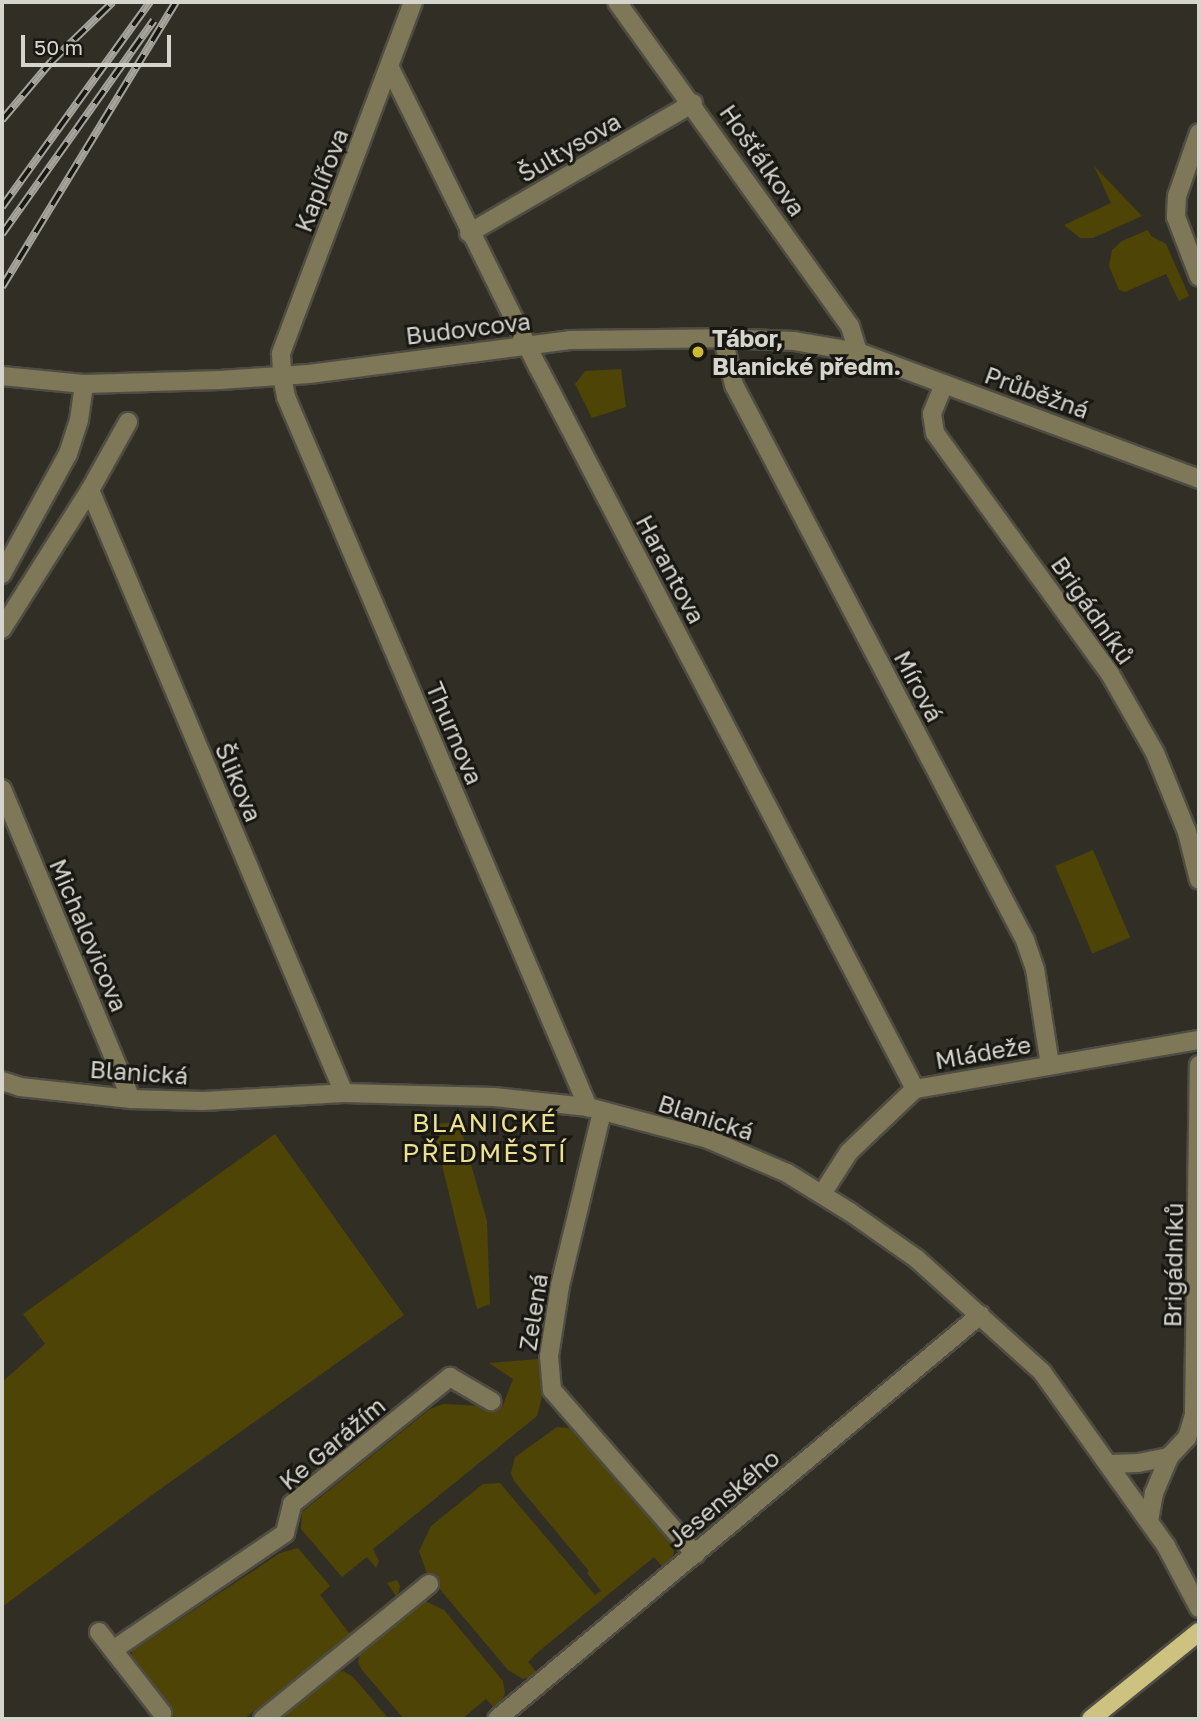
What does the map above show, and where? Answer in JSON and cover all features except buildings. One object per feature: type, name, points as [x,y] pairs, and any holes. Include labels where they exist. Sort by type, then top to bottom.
[{"type":"main road","points":[[1091,1719],[1199,1632]]},
{"type":"street","name":"Kaplířova","points":[[282,376],[281,354],[413,2]]},
{"type":"street","name":"Hošťálkova","points":[[617,2],[693,103],[850,326],[858,352]]},
{"type":"street","name":"Harantova","points":[[390,68],[526,344],[915,1089]]},
{"type":"street","name":"Šultysova","points":[[469,233],[693,103]]},
{"type":"street","points":[[1199,134],[1177,196],[1176,211],[1182,239],[1199,277]]},
{"type":"street","name":"Budovcova","points":[[2,376],[84,383],[282,376],[526,344],[621,338],[723,338],[823,344],[858,352]]},
{"type":"street","name":"Mírová","points":[[723,338],[734,385],[1025,940],[1035,969],[1050,1065]]},
{"type":"street","name":"Průběžná","points":[[858,352],[1199,479]]},
{"type":"street","name":"Thurnova","points":[[282,376],[286,397],[595,1110]]},
{"type":"street","points":[[2,574],[68,454],[79,420],[84,383]]},
{"type":"street","name":"Brigádníků","points":[[944,384],[932,414],[935,433],[1110,674],[1155,753],[1187,832],[1199,880]]},
{"type":"street","points":[[2,629],[90,490],[128,422]]},
{"type":"street","name":"Šlikova","points":[[90,490],[344,1093]]},
{"type":"street","name":"Michalovicova","points":[[2,789],[131,1099]]},
{"type":"street","name":"Mládeže","points":[[822,1195],[849,1152],[915,1089],[1199,1040]]},
{"type":"street","name":"Brigádníků","points":[[1149,1521],[1154,1493],[1169,1457],[1187,1438],[1196,1398],[1199,1065]]},
{"type":"street","name":"Blanická","points":[[2,1081],[20,1087],[131,1099],[203,1101],[344,1093],[494,1097],[595,1110],[708,1139],[787,1174],[917,1259],[1042,1372],[1166,1546],[1199,1608]]},
{"type":"street","name":"Zelená","points":[[595,1110],[549,1356],[552,1390],[695,1554]]},
{"type":"street","name":"Jesenského","points":[[497,1719],[980,1315]]},
{"type":"street","name":"Ke Garážím","points":[[113,1650],[285,1533],[292,1504],[450,1377],[491,1401]]},
{"type":"street","points":[[1109,1464],[1138,1463],[1169,1457]]},
{"type":"street","points":[[263,1719],[429,1584]]},
{"type":"street","points":[[99,1632],[162,1713]]},
{"type":"shaded area","points":[[1094,166],[1142,216],[1093,238],[1080,238],[1064,225],[1111,203]]},
{"type":"shaded area","points":[[1148,230],[1151,236],[1166,244],[1189,296],[1179,301],[1166,274],[1125,292],[1119,290],[1109,266],[1112,250],[1122,241]]},
{"type":"shaded area","points":[[621,369],[626,407],[592,418],[575,384],[585,371]]},
{"type":"shaded area","points":[[1093,850],[1130,937],[1092,953],[1055,866]]},
{"type":"shaded area","points":[[459,1122],[487,1221],[490,1304],[477,1309],[432,1124]]},
{"type":"shaded area","points":[[275,1134],[404,1315],[152,1495],[2,1607],[2,1382],[45,1344],[23,1314]]},
{"type":"shaded area","points":[[538,1359],[542,1397],[537,1416],[373,1549],[379,1561],[376,1568],[367,1557],[342,1577],[301,1529],[302,1512],[430,1409],[443,1404],[502,1407],[513,1379],[489,1363]]},
{"type":"shaded area","points":[[557,1427],[571,1428],[580,1434],[664,1530],[674,1551],[672,1561],[664,1569],[654,1557],[538,1652],[528,1662],[539,1675],[523,1679],[508,1670],[427,1574],[419,1551],[431,1526],[483,1484],[500,1483],[595,1595],[601,1591],[587,1573],[589,1571],[514,1481],[511,1473],[515,1457]]},
{"type":"shaded area","points":[[298,1548],[330,1586],[320,1595],[349,1633],[396,1596],[387,1583],[397,1580],[400,1586],[398,1596],[244,1719],[161,1719],[172,1710],[132,1659],[132,1651],[280,1553]]},
{"type":"shaded area","points":[[425,1601],[444,1610],[503,1681],[505,1693],[499,1708],[496,1710],[486,1699],[462,1719],[404,1719],[362,1670],[358,1662],[360,1653]]},
{"type":"shaded area","points":[[343,1671],[353,1677],[389,1719],[279,1719],[286,1709],[327,1678]]},
{"type":"railway","points":[[2,120],[51,62],[113,2]]},
{"type":"railway","points":[[2,207],[150,2]]},
{"type":"railway","points":[[2,287],[176,2]]},
{"type":"railway","points":[[2,234],[154,20]]},
{"type":"place","name":"Tábor, Blanické předm.","points":[[698,352]]},
{"type":"district","name":"BLANICKÉ PŘEDMĚSTÍ","points":[[485,1138]]}]
